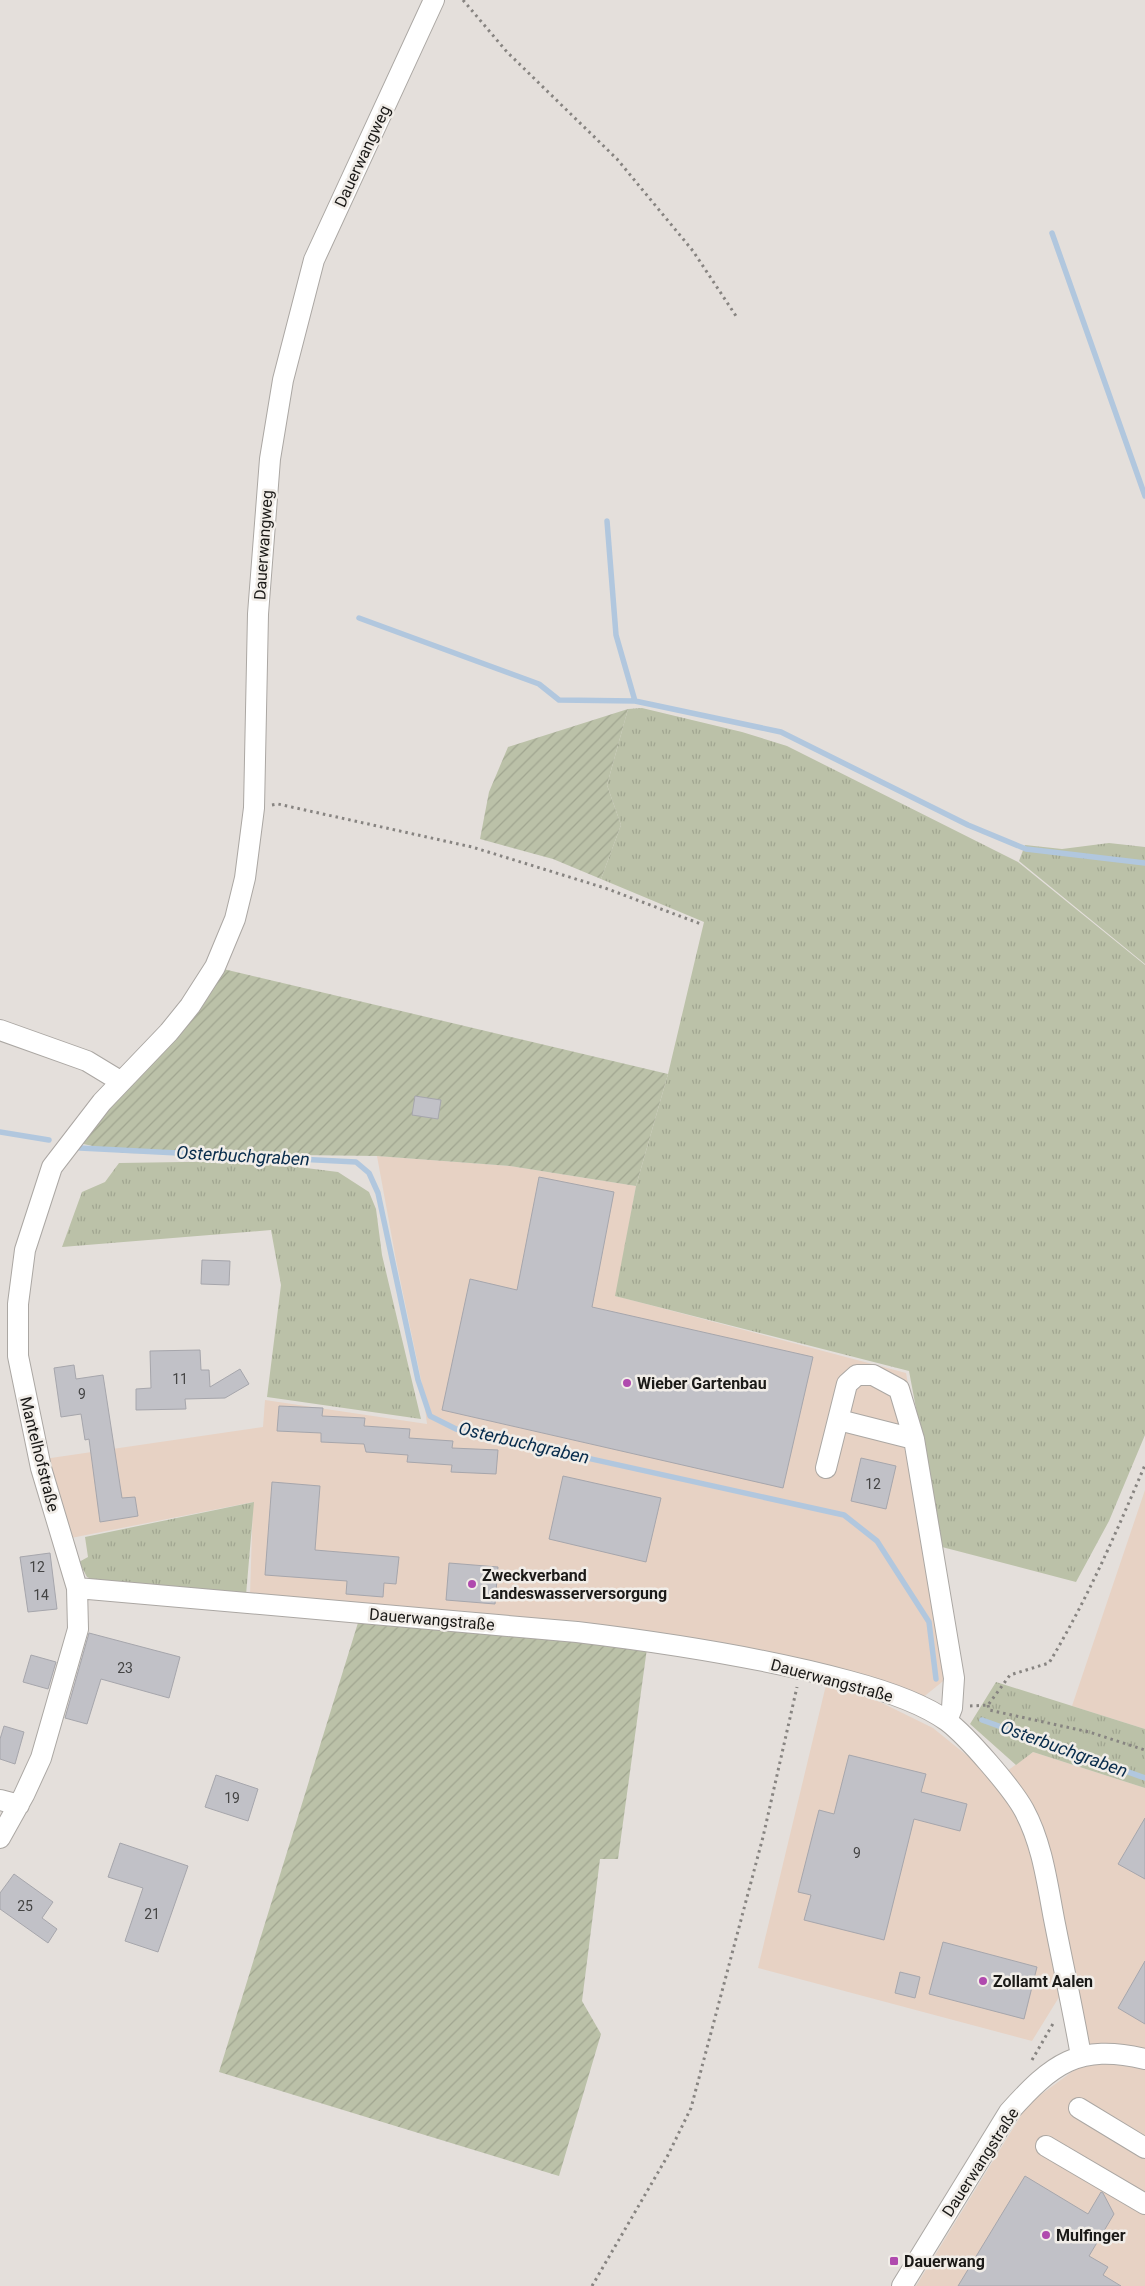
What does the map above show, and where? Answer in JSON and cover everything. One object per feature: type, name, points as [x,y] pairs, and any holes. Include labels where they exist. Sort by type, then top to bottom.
[{"type":"street","name":"Dauerwangweg","points":[[120,1081],[168,1032],[190,1006],[215,967],[234,919],[245,878],[254,808],[258,614],[270,459],[283,380],[314,260],[434,0]]},
{"type":"street","points":[[0,1030],[87,1061],[120,1081]]},
{"type":"street","name":"Mantelhofstraße","points":[[0,1838],[10,1802],[41,1758],[78,1628],[77,1588],[41,1468],[18,1356],[18,1304],[30,1230],[52,1166],[120,1081]]},
{"type":"street","points":[[826,1468],[847,1384],[857,1374],[873,1375],[898,1389],[914,1439],[954,1678],[952,1708],[947,1721]]},
{"type":"street","points":[[839,1420],[914,1439]]},
{"type":"street","name":"Dauerwangstraße","points":[[77,1588],[577,1632],[636,1639],[801,1669],[886,1691],[947,1721],[1008,1786],[1024,1809],[1036,1837],[1044,1868],[1081,2056],[1065,2062],[1045,2074],[1009,2112],[902,2286]]},
{"type":"street","points":[[1081,2056],[1103,2053],[1123,2054],[1145,2059]]},
{"type":"street","points":[[1079,2108],[1145,2148]]},
{"type":"street","points":[[1046,2146],[1145,2204]]},
{"type":"path","points":[[463,0],[507,52],[617,159],[694,251],[738,320]]},
{"type":"path","points":[[254,808],[278,804],[472,847],[605,888],[700,924]]},
{"type":"path","points":[[1145,1465],[1115,1536],[1067,1632],[1049,1663],[1010,1675],[988,1705],[989,1710],[1089,1732],[1145,1750]]},
{"type":"path","points":[[592,2286],[667,2157],[691,2108],[762,1837],[801,1669]]},
{"type":"path","points":[[1031,2062],[1070,1996]]},
{"type":"shaded area","points":[[377,1156],[510,1166],[636,1186],[616,1296],[906,1373],[958,1669],[921,1699],[887,1685],[250,1595],[253,1502],[66,1539],[44,1459],[263,1427],[265,1400],[427,1424],[422,1384]]},
{"type":"shaded area","points":[[1145,1490],[1145,1729],[1072,1706]]},
{"type":"shaded area","name":"Dauerwang","points":[[826,1685],[878,1701],[933,1728],[996,1779],[1033,1752],[1145,1788],[1145,2286],[916,2286],[1028,2104],[1084,2063],[1069,1981],[1032,2041],[758,1968]]},
{"type":"green space","points":[[642,708],[742,732],[787,746],[1018,862],[1145,965],[1145,1435],[1109,1521],[1076,1582],[942,1547],[909,1371],[615,1296],[636,1186],[668,1074],[704,922],[601,879],[621,825],[607,785],[628,709]]},
{"type":"green space","points":[[628,709],[607,785],[621,825],[601,879],[553,859],[480,839],[489,792],[508,747]]},
{"type":"green space","points":[[1109,843],[1145,847],[1145,964],[1019,861],[1025,845],[1062,849]]},
{"type":"green space","points":[[215,967],[668,1074],[636,1186],[510,1166],[377,1156],[124,1153],[70,1141]]},
{"type":"green space","points":[[249,1161],[338,1172],[369,1192],[376,1209],[382,1255],[421,1419],[267,1397],[281,1285],[271,1230],[62,1247],[82,1192],[105,1182],[119,1163]]},
{"type":"green space","points":[[254,1502],[246,1595],[104,1585],[87,1577],[79,1562],[88,1557],[85,1537]]},
{"type":"green space","points":[[361,1613],[648,1641],[618,1859],[600,1859],[582,2001],[601,2034],[559,2176],[219,2072]]},
{"type":"green space","points":[[996,1682],[1145,1729],[1145,1788],[1033,1752],[1016,1765],[970,1724]]},
{"type":"building","points":[[415,1096],[441,1100],[438,1119],[412,1115]]},
{"type":"building","name":"Wieber Gartenbau","points":[[539,1177],[614,1192],[592,1307],[813,1357],[783,1488],[442,1410],[470,1279],[517,1290]]},
{"type":"building","points":[[202,1260],[230,1261],[229,1285],[201,1284]]},
{"type":"building","points":[[200,1350],[201,1370],[209,1370],[210,1387],[240,1369],[249,1384],[225,1398],[185,1399],[186,1409],[136,1410],[136,1389],[151,1388],[150,1351]]},
{"type":"building","points":[[74,1365],[76,1379],[103,1375],[122,1498],[135,1497],[138,1516],[100,1522],[89,1439],[85,1440],[81,1414],[61,1417],[54,1368]]},
{"type":"building","points":[[279,1406],[323,1408],[322,1416],[365,1418],[364,1426],[410,1429],[409,1438],[453,1441],[452,1448],[498,1450],[496,1474],[451,1472],[452,1465],[407,1462],[408,1455],[366,1452],[364,1444],[321,1442],[321,1433],[277,1431]]},
{"type":"building","points":[[861,1458],[896,1466],[886,1509],[851,1501]]},
{"type":"building","points":[[563,1476],[661,1498],[646,1562],[549,1539]]},
{"type":"building","points":[[272,1482],[320,1486],[315,1550],[399,1557],[396,1584],[384,1583],[383,1597],[346,1594],[347,1581],[265,1575]]},
{"type":"building","points":[[50,1553],[57,1609],[28,1612],[20,1557]]},
{"type":"building","name":"Zweckverband Landeswasserversorgung","points":[[449,1563],[498,1567],[495,1604],[446,1600]]},
{"type":"building","points":[[89,1633],[180,1657],[169,1698],[101,1679],[87,1724],[65,1718]]},
{"type":"building","points":[[31,1655],[56,1662],[48,1689],[23,1682]]},
{"type":"building","points":[[4,1726],[24,1732],[15,1764],[0,1759],[0,1739]]},
{"type":"building","points":[[849,1755],[926,1774],[921,1792],[967,1804],[960,1831],[914,1819],[884,1940],[804,1920],[811,1895],[798,1892],[819,1810],[834,1814]]},
{"type":"building","points":[[216,1775],[258,1789],[248,1821],[205,1807]]},
{"type":"building","points":[[1145,1818],[1145,1879],[1118,1864]]},
{"type":"building","points":[[120,1843],[188,1866],[158,1952],[125,1941],[143,1888],[108,1877]]},
{"type":"building","points":[[14,1874],[53,1902],[42,1918],[57,1929],[48,1943],[0,1909],[0,1893]]},
{"type":"building","name":"Zollamt Aalen","points":[[943,1942],[1037,1967],[1024,2019],[929,1994]]},
{"type":"building","points":[[1145,1961],[1145,2024],[1118,2008]]},
{"type":"building","points":[[900,1972],[920,1977],[915,1998],[895,1993]]},
{"type":"building","name":"Mulfinger","points":[[1025,2176],[1088,2214],[1101,2192],[1103,2193],[1114,2214],[1089,2256],[1108,2267],[1103,2275],[1121,2286],[958,2286]]},
{"type":"waterway","points":[[1052,233],[1145,496]]},
{"type":"waterway","points":[[607,521],[616,635],[635,701]]},
{"type":"waterway","points":[[359,618],[539,684],[559,700],[635,701],[781,732],[968,825],[1026,849],[1145,863]]},
{"type":"waterway","name":"Osterbuchgraben","points":[[0,1132],[49,1140]]},
{"type":"waterway","name":"Osterbuchgraben","points":[[80,1148],[356,1162],[369,1173],[378,1193],[418,1380],[430,1416],[456,1429],[844,1515],[877,1541],[929,1622],[936,1679]]},
{"type":"waterway","name":"Osterbuchgraben","points":[[982,1720],[1145,1778]]},
{"type":"place","name":"Wieber Gartenbau","points":[[627,1383]]},
{"type":"place","name":"Zweckverband Landeswasserversorgung","points":[[472,1584]]},
{"type":"place","name":"Zollamt Aalen","points":[[983,1981]]},
{"type":"place","name":"Mulfinger","points":[[1046,2235]]},
{"type":"place","name":"Dauerwang","points":[[894,2261]]}]
